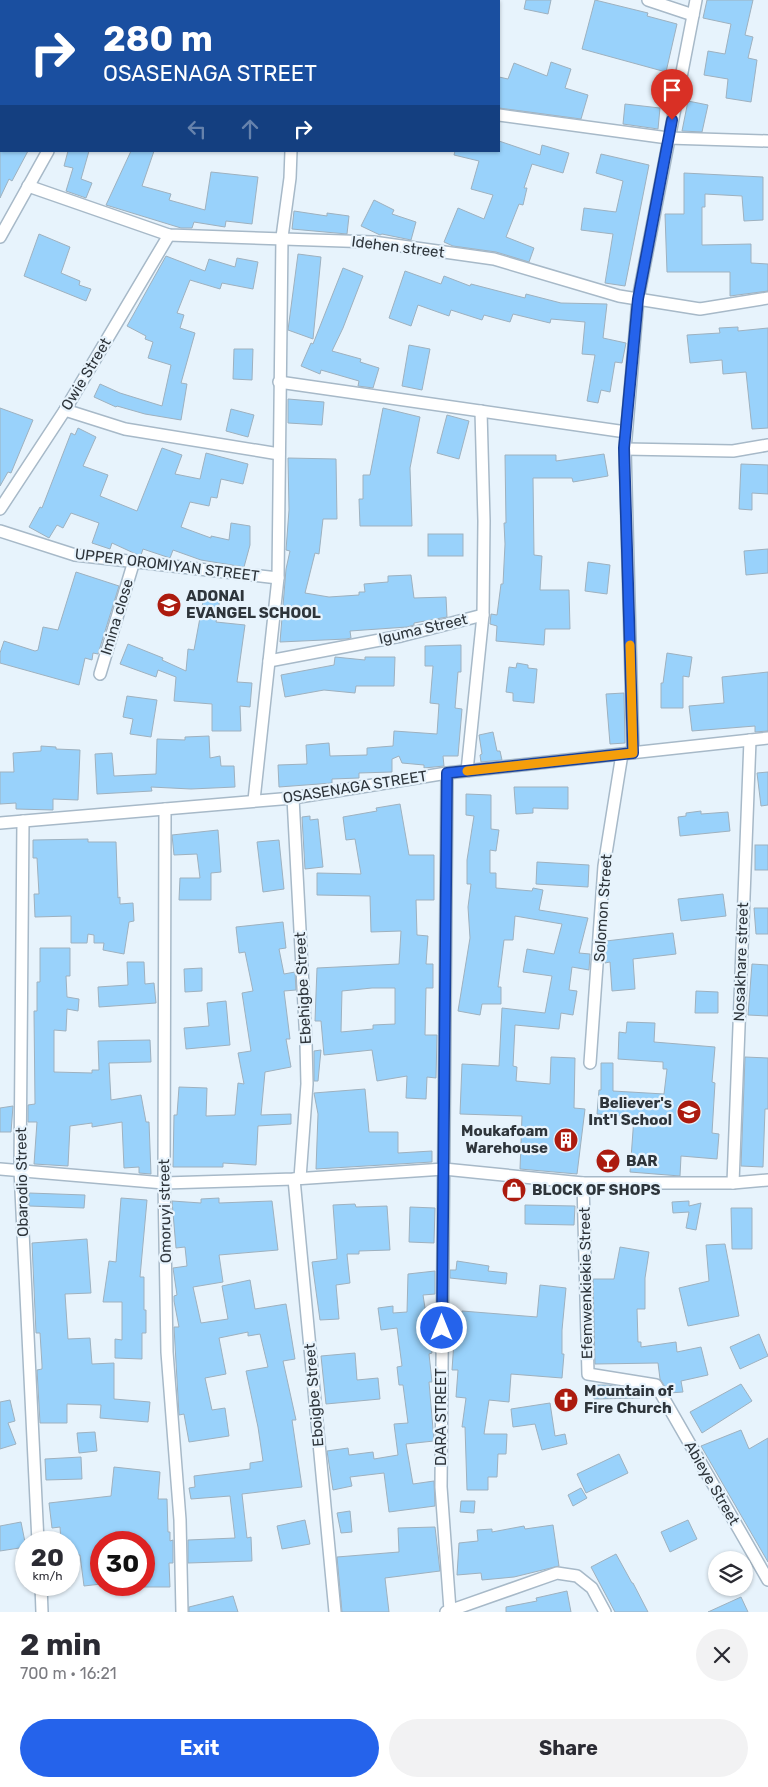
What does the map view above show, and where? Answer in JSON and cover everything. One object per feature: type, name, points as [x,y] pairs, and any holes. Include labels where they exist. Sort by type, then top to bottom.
[{"type":"street","points":[[648,0],[693,15]]},
{"type":"street","name":"Solomon Street","points":[[590,1063],[604,866],[628,753],[624,448],[638,299],[696,0]]},
{"type":"street","points":[[500,115],[668,138],[768,141]]},
{"type":"street","points":[[0,237],[47,152]]},
{"type":"street","points":[[254,800],[278,578],[282,237],[290,178],[291,152]]},
{"type":"street","name":"Idehen street","points":[[28,186],[168,235],[282,237],[372,242],[494,259],[619,296],[700,309],[768,298]]},
{"type":"street","name":"Owie Street","points":[[0,509],[65,410],[168,235]]},
{"type":"street","points":[[279,382],[626,432]]},
{"type":"street","points":[[65,410],[125,428],[279,454]]},
{"type":"street","points":[[481,411],[484,520],[483,615]]},
{"type":"street","points":[[624,448],[733,451],[768,445]]},
{"type":"street","name":"UPPER OROMIYAN STREET","points":[[0,531],[75,555],[278,578]]},
{"type":"street","name":"Imina close","points":[[100,674],[134,561]]},
{"type":"street","name":"Iguma Street","points":[[269,661],[401,636],[483,615],[467,771]]},
{"type":"street","name":"OSASENAGA STREET","points":[[0,823],[293,798],[447,773],[768,738]]},
{"type":"street","name":"Nosakhare street","points":[[732,1183],[750,740]]},
{"type":"street","name":"DARA STREET","points":[[447,773],[441,1487],[448,1611]]},
{"type":"street","name":"Ebehigbe Street","points":[[293,798],[307,1084],[297,1179]]},
{"type":"street","name":"Omoruyi street","points":[[165,809],[164,1183],[167,1352],[180,1520],[182,1612]]},
{"type":"street","name":"Obarodio Street","points":[[23,821],[20,1170],[37,1531]]},
{"type":"street","points":[[0,1169],[164,1183],[297,1179],[444,1170],[583,1183],[732,1183],[768,1180]]},
{"type":"street","name":"Eboigbe Street","points":[[297,1179],[335,1612]]},
{"type":"street","name":"Efemwenkiekie Street","points":[[583,1183],[588,1374],[656,1385]]},
{"type":"street","name":"Abieye Street","points":[[656,1385],[768,1580]]},
{"type":"street","points":[[448,1611],[557,1573],[577,1576],[592,1588],[605,1612]]},
{"type":"street","points":[[41,1596],[42,1612]]},
{"type":"building","points":[[526,0],[551,0],[548,14],[524,9]]},
{"type":"building","points":[[595,0],[648,13],[647,16],[677,24],[666,72],[582,49]]},
{"type":"building","points":[[707,0],[753,0],[745,35],[753,37],[748,58],[757,60],[751,102],[726,98],[728,79],[704,75],[708,51],[725,54],[731,24],[703,18]]},
{"type":"building","points":[[551,62],[571,69],[565,88],[588,95],[581,119],[500,108],[500,77],[508,79],[514,63],[547,76]]},
{"type":"building","points":[[688,101],[708,105],[702,132],[682,131]]},
{"type":"building","points":[[625,104],[660,108],[658,129],[623,124]]},
{"type":"building","points":[[500,141],[540,155],[542,145],[569,153],[563,173],[532,164],[524,188],[527,188],[523,205],[519,204],[506,237],[534,248],[529,262],[496,252],[453,246],[444,242],[458,208],[484,219],[493,195],[471,189],[479,161],[454,155],[455,152],[500,152]]},
{"type":"building","points":[[0,152],[27,152],[12,181],[9,179],[0,198]]},
{"type":"building","points":[[68,152],[89,152],[81,179],[92,183],[86,198],[66,191],[73,168],[64,166]]},
{"type":"building","points":[[131,152],[154,152],[142,186],[171,194],[169,200],[205,210],[211,172],[258,177],[252,224],[226,221],[225,227],[194,222],[192,228],[181,228],[106,205]]},
{"type":"building","points":[[601,154],[649,165],[625,286],[605,283],[613,234],[581,230],[584,208],[616,212],[623,181],[596,173]]},
{"type":"building","points":[[684,173],[763,177],[763,220],[744,221],[742,196],[705,194],[705,207],[702,207],[702,245],[751,244],[751,263],[768,264],[768,291],[730,296],[730,272],[667,272],[665,214],[684,214]]},
{"type":"building","points":[[374,200],[394,210],[392,214],[416,222],[411,240],[380,235],[361,226]]},
{"type":"building","points":[[294,211],[327,216],[327,213],[349,216],[347,234],[292,229]]},
{"type":"building","points":[[39,234],[70,247],[61,273],[80,281],[79,285],[91,289],[86,301],[24,276]]},
{"type":"building","points":[[298,254],[321,257],[313,339],[288,330]]},
{"type":"building","points":[[166,256],[205,271],[209,259],[235,267],[237,258],[258,262],[253,289],[222,283],[220,289],[190,280],[177,313],[184,315],[180,328],[195,333],[181,383],[187,384],[181,420],[116,407],[94,397],[100,384],[120,393],[162,406],[171,365],[148,358],[153,342],[145,339],[146,336],[127,326]]},
{"type":"building","points":[[343,268],[363,276],[332,351],[361,359],[360,362],[379,368],[373,388],[358,386],[359,381],[321,370],[320,374],[301,366],[311,343],[313,344]]},
{"type":"building","points":[[405,271],[441,284],[444,276],[470,286],[471,284],[525,298],[526,294],[561,303],[607,304],[603,338],[626,343],[622,363],[615,362],[610,392],[601,390],[598,403],[587,401],[595,355],[582,354],[585,322],[551,319],[550,323],[513,314],[510,322],[484,315],[482,320],[451,310],[449,316],[418,305],[411,326],[389,318]]},
{"type":"building","points":[[738,327],[738,331],[768,328],[768,428],[752,429],[746,372],[723,374],[722,360],[690,363],[687,335],[720,333],[719,328]]},
{"type":"building","points":[[409,345],[430,349],[422,390],[402,386]]},
{"type":"building","points":[[234,349],[253,349],[252,380],[233,379]]},
{"type":"building","points":[[288,399],[324,402],[322,425],[288,423]]},
{"type":"building","points":[[0,408],[33,420],[11,473],[8,472],[0,486]]},
{"type":"building","points":[[383,408],[420,417],[410,468],[412,526],[360,526],[359,499],[363,499],[363,475],[370,475]]},
{"type":"building","points":[[231,409],[254,415],[248,437],[226,431]]},
{"type":"building","points":[[447,415],[469,421],[459,459],[437,453]]},
{"type":"building","points":[[78,428],[96,437],[83,466],[108,475],[100,496],[137,511],[162,448],[182,455],[175,474],[200,479],[206,453],[248,464],[243,484],[221,479],[217,498],[211,497],[209,506],[190,502],[181,527],[211,538],[211,536],[229,540],[231,523],[250,526],[250,545],[244,567],[201,560],[173,550],[170,558],[143,549],[141,555],[138,555],[112,543],[110,549],[92,543],[99,523],[71,513],[63,528],[57,525],[49,538],[29,527],[40,507],[42,508],[71,433],[75,435]]},
{"type":"building","points":[[604,454],[608,476],[573,482],[572,478],[533,478],[534,555],[542,556],[540,590],[569,590],[570,629],[545,629],[544,645],[496,641],[497,626],[490,624],[491,614],[497,615],[501,584],[503,584],[504,523],[506,523],[505,455],[556,455],[556,461]]},
{"type":"building","points":[[288,458],[336,459],[337,519],[323,519],[319,554],[315,553],[305,593],[329,597],[359,595],[359,592],[365,592],[364,584],[388,582],[388,576],[411,575],[414,598],[446,597],[447,617],[414,623],[414,625],[407,627],[350,631],[351,638],[346,639],[280,642],[286,569],[290,551],[286,550],[289,510]]},
{"type":"building","points":[[741,464],[768,465],[768,494],[752,493],[752,510],[739,509]]},
{"type":"building","points":[[428,534],[463,534],[463,556],[428,556]]},
{"type":"building","points":[[768,549],[768,573],[746,575],[744,551]]},
{"type":"building","points":[[588,562],[610,565],[607,594],[585,591]]},
{"type":"building","points":[[76,572],[119,586],[98,654],[93,653],[92,660],[85,658],[79,685],[0,663],[0,653],[4,641],[35,651],[38,650],[43,627],[58,630]]},
{"type":"building","points":[[204,596],[220,599],[216,622],[245,625],[237,682],[252,683],[250,707],[240,706],[241,731],[212,731],[212,704],[174,701],[176,677],[158,670],[156,677],[120,664],[128,644],[163,658],[162,660],[186,671],[188,649],[194,650]]},
{"type":"building","points":[[461,645],[461,672],[458,672],[455,708],[462,709],[458,756],[443,756],[444,766],[424,768],[424,765],[402,763],[399,756],[392,759],[392,772],[359,773],[359,778],[332,779],[332,783],[279,787],[278,765],[307,764],[306,745],[329,743],[330,756],[367,755],[367,748],[393,746],[394,731],[437,734],[439,704],[430,703],[433,666],[425,666],[425,646]]},
{"type":"building","points":[[667,653],[692,657],[689,677],[683,676],[683,708],[661,708],[661,683],[663,683]]},
{"type":"building","points":[[335,657],[365,660],[365,657],[395,657],[394,686],[356,686],[355,693],[324,690],[285,697],[281,675],[334,665]]},
{"type":"building","points":[[517,663],[528,665],[528,668],[537,669],[534,703],[513,701],[513,693],[506,692],[509,667],[516,668]]},
{"type":"building","points":[[768,672],[768,731],[755,732],[755,726],[692,731],[689,706],[724,703],[722,677]]},
{"type":"building","points":[[624,693],[625,743],[610,744],[606,694]]},
{"type":"building","points":[[127,696],[157,700],[151,737],[130,734],[133,719],[123,717]]},
{"type":"building","points":[[493,732],[497,751],[500,751],[502,760],[481,762],[480,755],[482,754],[479,735]]},
{"type":"building","points":[[209,736],[210,758],[220,756],[221,766],[234,766],[235,787],[191,789],[151,787],[152,791],[97,794],[95,754],[112,753],[114,776],[156,774],[157,739],[185,740],[185,737]]},
{"type":"building","points":[[41,746],[80,750],[78,800],[53,799],[53,810],[16,809],[16,803],[0,804],[0,772],[14,772],[13,753],[41,751]]},
{"type":"building","points":[[768,772],[768,805],[761,806],[757,773]]},
{"type":"building","points":[[514,787],[568,787],[568,809],[533,808],[533,813],[516,814]]},
{"type":"building","points":[[466,794],[491,795],[491,829],[499,830],[496,851],[490,850],[490,873],[496,873],[496,888],[532,891],[533,888],[543,890],[539,910],[588,918],[579,953],[590,954],[589,970],[572,967],[569,990],[577,991],[573,1015],[561,1013],[559,1029],[515,1025],[513,1066],[517,1067],[516,1081],[550,1084],[551,1057],[575,1058],[574,1108],[585,1109],[577,1174],[520,1169],[522,1116],[460,1114],[462,1064],[499,1066],[502,1008],[545,1013],[552,976],[523,972],[527,949],[554,954],[562,924],[515,916],[513,940],[504,940],[498,987],[501,987],[501,1004],[482,1004],[480,1015],[458,1011],[470,938],[468,907],[471,884],[467,884],[467,860],[474,816],[466,815]]},
{"type":"building","points":[[400,804],[409,855],[434,855],[434,900],[416,900],[417,935],[428,936],[426,964],[433,964],[433,988],[426,988],[425,1035],[437,1035],[436,1078],[427,1077],[426,1099],[406,1098],[407,1076],[377,1081],[372,1050],[324,1055],[321,1021],[315,1021],[317,968],[399,964],[401,931],[371,932],[370,896],[317,895],[317,873],[361,874],[355,839],[346,840],[343,817],[377,811],[376,808]],"holes":[[[395,988],[395,1024],[373,1025],[373,1029],[341,1032],[342,991]]]},
{"type":"building","points":[[701,811],[701,814],[728,812],[730,831],[680,836],[678,817],[686,816],[686,813]]},
{"type":"building","points":[[310,816],[310,820],[318,819],[323,867],[305,869],[302,817]]},
{"type":"building","points":[[218,830],[221,872],[211,873],[211,900],[179,900],[180,878],[200,878],[197,854],[174,855],[172,835]]},
{"type":"building","points":[[88,839],[88,842],[116,842],[118,898],[120,897],[120,904],[133,903],[134,921],[129,922],[124,954],[103,950],[104,943],[94,943],[94,935],[88,934],[87,943],[71,943],[71,916],[35,917],[34,894],[39,894],[37,858],[33,858],[33,840]]},
{"type":"building","points":[[279,840],[284,889],[263,892],[257,842]]},
{"type":"building","points":[[755,845],[768,845],[768,870],[755,870]]},
{"type":"building","points":[[537,862],[589,865],[588,887],[536,884]]},
{"type":"building","points":[[723,894],[726,916],[681,921],[678,899]]},
{"type":"building","points":[[754,908],[768,908],[768,934],[756,934]]},
{"type":"building","points":[[283,922],[286,948],[279,949],[284,974],[295,972],[296,990],[284,991],[290,1039],[286,1039],[291,1067],[265,1072],[261,1115],[291,1114],[291,1124],[258,1126],[256,1165],[223,1163],[223,1167],[173,1167],[174,1115],[177,1115],[179,1087],[207,1088],[206,1116],[235,1115],[238,1083],[244,1084],[238,1053],[251,1051],[242,993],[253,991],[245,952],[239,953],[236,927]]},
{"type":"building","points":[[673,933],[676,954],[633,959],[635,989],[612,991],[610,962],[605,963],[606,941]]},
{"type":"building","points":[[40,948],[70,948],[70,976],[66,976],[67,997],[79,999],[78,1011],[67,1009],[66,1031],[54,1030],[54,1072],[92,1073],[92,1070],[99,1070],[98,1041],[150,1040],[151,1062],[109,1063],[111,1100],[141,1095],[146,1122],[149,1122],[151,1174],[139,1173],[139,1167],[124,1168],[122,1122],[92,1127],[92,1123],[70,1126],[68,1166],[34,1164],[37,1122],[28,1122],[28,1105],[35,1104],[34,1011],[37,1011],[37,982],[40,982]]},
{"type":"building","points":[[127,962],[144,962],[145,984],[154,983],[156,1003],[99,1007],[98,987],[128,985]]},
{"type":"building","points":[[752,964],[768,965],[768,1016],[748,1015]]},
{"type":"building","points":[[202,968],[202,991],[185,992],[184,969]]},
{"type":"building","points":[[696,991],[718,992],[718,1013],[695,1013]]},
{"type":"building","points":[[226,1001],[230,1045],[186,1049],[184,1028],[209,1026],[207,1003]]},
{"type":"building","points":[[627,1022],[655,1023],[654,1042],[715,1047],[712,1082],[715,1083],[712,1133],[719,1134],[717,1159],[681,1156],[680,1176],[630,1172],[634,1117],[597,1114],[599,1090],[601,1090],[601,1063],[613,1063],[613,1091],[664,1094],[667,1069],[663,1069],[663,1062],[618,1059],[619,1032],[626,1033]]},
{"type":"building","points":[[321,1050],[318,1081],[314,1081],[314,1051]]},
{"type":"building","points":[[745,1057],[768,1058],[768,1109],[765,1109],[763,1167],[741,1166]]},
{"type":"building","points":[[365,1089],[369,1132],[398,1132],[398,1153],[432,1151],[432,1162],[316,1169],[318,1114],[314,1093]]},
{"type":"building","points":[[13,1106],[11,1132],[0,1132],[0,1108]]},
{"type":"building","points":[[29,1193],[85,1195],[84,1208],[29,1206]]},
{"type":"building","points":[[121,1198],[147,1200],[140,1277],[144,1277],[144,1310],[146,1310],[146,1333],[142,1333],[142,1359],[115,1358],[115,1339],[122,1340],[122,1302],[103,1302],[109,1261],[116,1262]]},
{"type":"building","points":[[219,1198],[219,1203],[272,1201],[278,1250],[219,1255],[223,1282],[193,1287],[201,1323],[228,1319],[222,1286],[250,1280],[255,1309],[286,1304],[295,1359],[283,1361],[296,1420],[292,1420],[302,1487],[242,1494],[247,1538],[251,1537],[252,1561],[188,1563],[188,1540],[235,1538],[230,1496],[191,1499],[189,1488],[195,1487],[194,1476],[250,1469],[250,1463],[263,1461],[246,1371],[268,1367],[260,1334],[248,1336],[248,1332],[219,1338],[226,1374],[205,1378],[212,1410],[225,1408],[229,1436],[189,1442],[184,1414],[179,1415],[174,1327],[179,1327],[174,1301],[174,1296],[177,1295],[173,1268],[187,1266],[185,1247],[176,1248],[172,1201],[201,1203],[201,1199]]},
{"type":"building","points":[[689,1201],[689,1206],[701,1203],[696,1230],[686,1228],[689,1212],[673,1213],[672,1202]]},
{"type":"building","points":[[355,1204],[356,1207],[387,1206],[390,1250],[359,1251],[359,1254],[347,1254],[350,1283],[336,1285],[339,1319],[320,1320],[312,1262],[337,1259],[333,1205]]},
{"type":"building","points":[[525,1205],[575,1206],[574,1225],[525,1224]]},
{"type":"building","points":[[410,1207],[435,1208],[434,1243],[409,1242]]},
{"type":"building","points":[[731,1208],[752,1208],[752,1249],[732,1249]]},
{"type":"building","points":[[87,1239],[91,1293],[65,1294],[68,1339],[90,1338],[92,1364],[114,1363],[114,1399],[150,1402],[148,1422],[100,1418],[101,1405],[67,1404],[67,1423],[40,1423],[37,1370],[42,1369],[42,1365],[40,1333],[36,1333],[32,1243]]},
{"type":"building","points":[[725,1244],[739,1316],[688,1326],[679,1288],[709,1281],[706,1245]]},
{"type":"building","points":[[620,1247],[649,1252],[645,1278],[645,1309],[637,1309],[638,1342],[641,1342],[641,1347],[676,1342],[677,1352],[701,1347],[708,1375],[681,1381],[683,1392],[669,1393],[660,1379],[658,1363],[595,1364],[593,1279],[614,1279]]},
{"type":"building","points":[[457,1261],[489,1266],[488,1271],[507,1273],[506,1284],[450,1278],[450,1270],[456,1270]]},
{"type":"building","points":[[435,1271],[435,1294],[423,1295],[432,1353],[429,1354],[432,1382],[429,1382],[434,1441],[406,1444],[413,1484],[434,1481],[435,1506],[389,1512],[384,1473],[350,1477],[352,1486],[333,1490],[327,1451],[348,1448],[349,1455],[373,1452],[374,1459],[398,1455],[394,1424],[408,1423],[403,1385],[399,1385],[397,1367],[402,1366],[397,1328],[381,1330],[378,1308],[393,1306],[393,1313],[407,1312],[408,1274]]},
{"type":"building","points":[[540,1285],[566,1288],[562,1330],[562,1354],[564,1354],[562,1378],[511,1374],[509,1402],[489,1400],[484,1434],[507,1434],[506,1454],[498,1454],[497,1477],[488,1477],[488,1490],[467,1490],[465,1427],[462,1427],[466,1398],[456,1397],[458,1370],[452,1370],[454,1341],[460,1342],[462,1311],[537,1317]]},
{"type":"building","points":[[759,1334],[768,1356],[740,1369],[730,1347]]},
{"type":"building","points":[[355,1353],[357,1380],[378,1378],[380,1399],[326,1404],[321,1356]]},
{"type":"building","points":[[741,1384],[752,1401],[702,1433],[690,1412]]},
{"type":"building","points":[[594,1385],[608,1385],[640,1390],[640,1398],[594,1399]]},
{"type":"building","points":[[10,1400],[15,1421],[8,1423],[16,1444],[0,1449],[0,1402]]},
{"type":"building","points":[[550,1403],[555,1436],[565,1434],[567,1444],[542,1450],[535,1424],[513,1427],[511,1409]]},
{"type":"building","points":[[741,1430],[749,1449],[768,1438],[768,1562],[701,1446]]},
{"type":"building","points":[[95,1432],[97,1451],[79,1453],[77,1433]]},
{"type":"building","points":[[619,1454],[628,1473],[586,1493],[577,1474]]},
{"type":"building","points":[[81,1457],[82,1479],[46,1480],[45,1459]]},
{"type":"building","points":[[114,1467],[160,1472],[158,1499],[167,1499],[168,1532],[170,1532],[170,1541],[173,1540],[173,1563],[169,1563],[170,1587],[155,1587],[155,1531],[90,1531],[90,1585],[84,1586],[80,1555],[80,1531],[60,1531],[60,1527],[52,1528],[49,1503],[111,1496]]},
{"type":"building","points":[[581,1488],[587,1498],[573,1506],[568,1495]]},
{"type":"building","points":[[461,1501],[475,1501],[474,1513],[460,1512]]},
{"type":"building","points":[[350,1511],[352,1532],[341,1533],[337,1513]]},
{"type":"building","points":[[305,1520],[310,1544],[282,1549],[277,1526]]},
{"type":"building","points":[[688,1520],[697,1539],[670,1552],[661,1532]]},
{"type":"building","points":[[21,1522],[23,1531],[15,1531],[15,1549],[0,1551],[0,1526]]},
{"type":"building","points":[[553,1525],[559,1566],[514,1577],[482,1580],[481,1573],[457,1575],[459,1543],[478,1541],[477,1530],[492,1529],[492,1532],[524,1526],[525,1529]]},
{"type":"building","points":[[435,1527],[440,1571],[385,1578],[389,1612],[342,1612],[337,1557],[399,1552],[398,1528]]},
{"type":"building","points":[[616,1554],[648,1612],[615,1612],[591,1567]]},
{"type":"building","points":[[567,1591],[571,1612],[506,1612],[506,1607],[537,1601],[536,1598]]},
{"type":"building","points":[[233,1596],[238,1612],[189,1612],[189,1607]]},
{"type":"building","points":[[741,1597],[748,1612],[708,1612]]},
{"type":"slow traffic","points":[[467,771],[633,753],[630,645]]},
{"type":"place","name":"ADONAI EVANGEL SCHOOL","points":[[169,605]]},
{"type":"place","name":"Believer's Int'l School","points":[[689,1112]]},
{"type":"place","name":"Moukafoam Warehouse","points":[[566,1140]]},
{"type":"place","name":"BAR","points":[[608,1161]]},
{"type":"place","name":"BLOCK OF SHOPS","points":[[514,1190]]},
{"type":"place","name":"Mountain of Fire Church","points":[[566,1400]]},
{"type":"route","points":[[442,1328],[447,773],[633,753],[624,448],[638,299],[672,120]]}]
